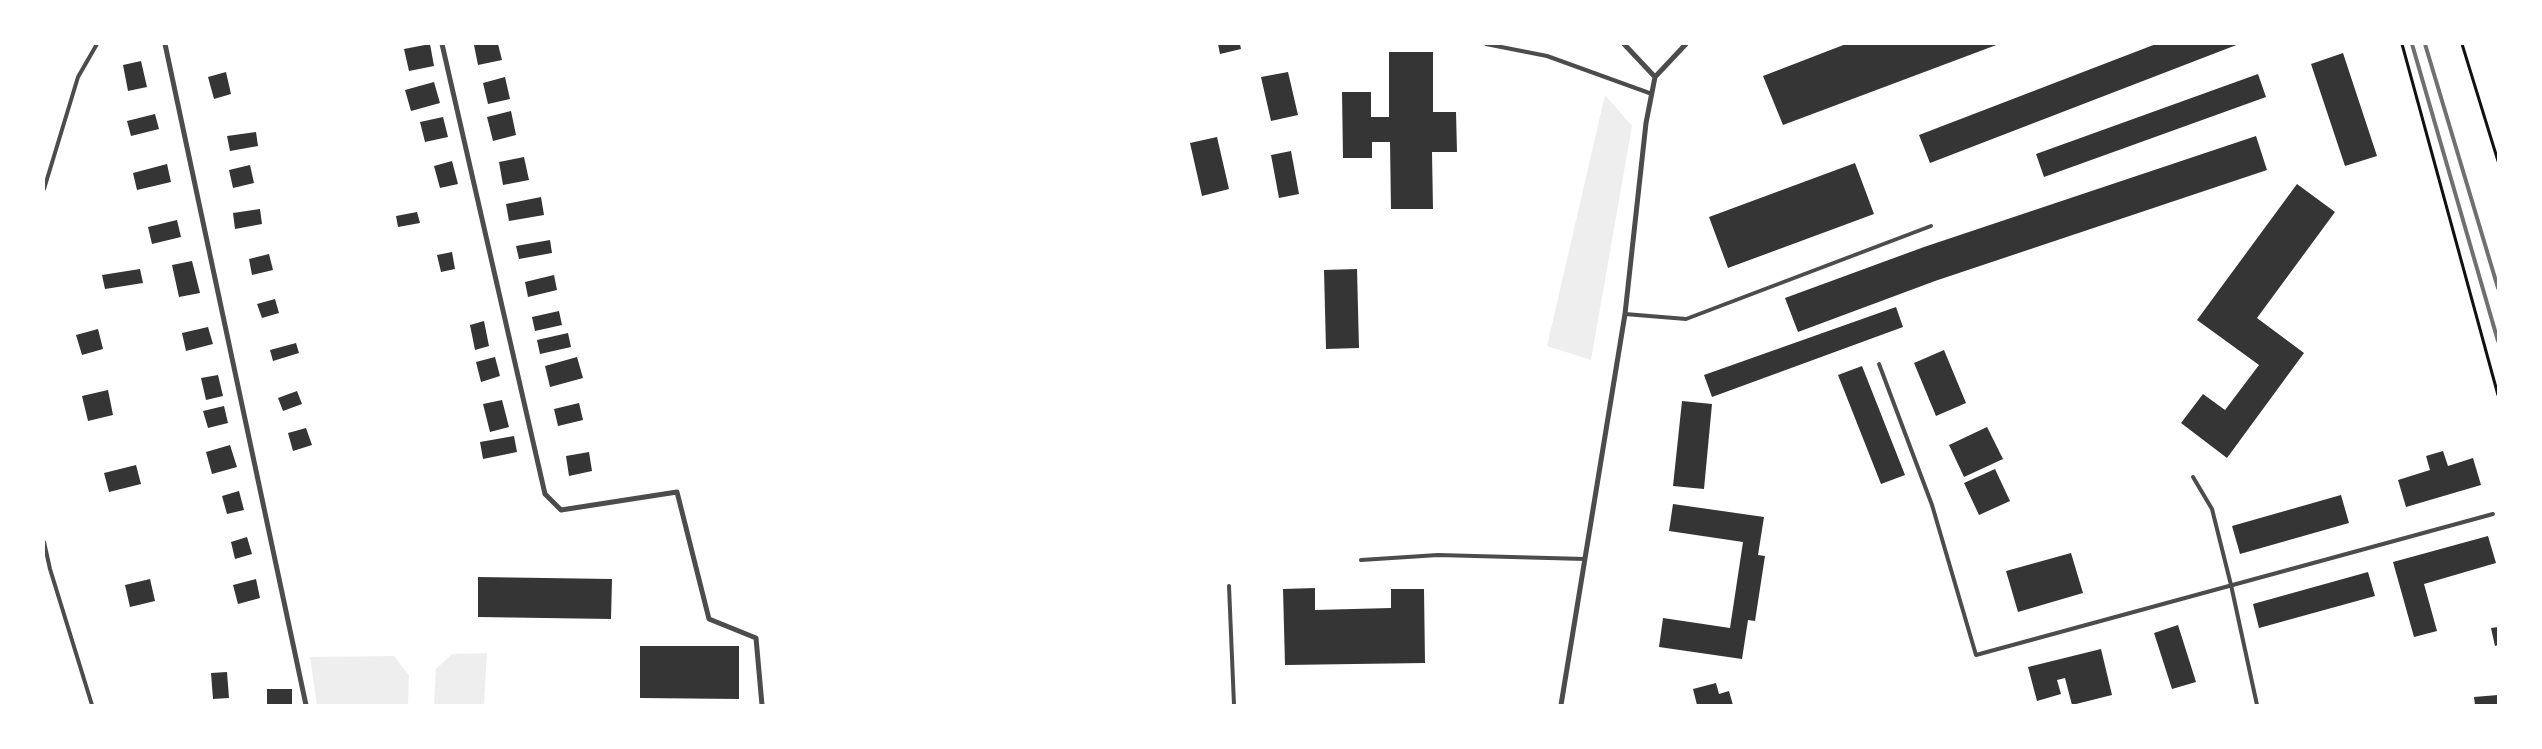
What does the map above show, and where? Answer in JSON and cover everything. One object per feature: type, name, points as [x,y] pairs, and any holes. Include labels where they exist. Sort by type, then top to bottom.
[{"type":"street","points":[[165,44],[306,705]]},
{"type":"street","points":[[442,44],[545,494],[562,510],[677,492],[709,619],[756,638],[762,705]]},
{"type":"street","points":[[1624,44],[1655,77]]},
{"type":"street","points":[[1561,705],[1625,314],[1646,123],[1655,77],[1686,44]]},
{"type":"lane","points":[[44,189],[78,77],[97,44]]},
{"type":"lane","points":[[1486,44],[1547,56],[1652,94]]},
{"type":"lane","points":[[1625,314],[1686,319],[1931,226]]},
{"type":"lane","points":[[1879,364],[1932,505],[1976,655],[2493,514]]},
{"type":"lane","points":[[2193,477],[2212,508],[2232,585],[2257,705]]},
{"type":"lane","points":[[44,542],[50,569],[92,705]]},
{"type":"lane","points":[[1361,560],[1438,555],[1585,559]]},
{"type":"lane","points":[[1229,586],[1234,705]]},
{"type":"path","points":[[2402,44],[2498,395]]},
{"type":"path","points":[[2462,44],[2498,161]]},
{"type":"shaded area","points":[[1605,95],[1632,126],[1591,360],[1547,346]]},
{"type":"shaded area","points":[[487,653],[484,705],[434,705],[436,669],[452,654]]},
{"type":"shaded area","points":[[394,656],[409,675],[408,705],[317,705],[310,657]]},
{"type":"building","points":[[430,44],[434,66],[409,71],[404,49]]},
{"type":"building","points":[[498,44],[502,60],[478,65],[474,45]]},
{"type":"building","points":[[1218,44],[1240,44],[1241,49],[1220,54]]},
{"type":"building","points":[[1846,44],[1999,44],[1783,125],[1763,76]]},
{"type":"building","points":[[2156,44],[2239,44],[1930,163],[1919,135]]},
{"type":"building","points":[[1389,52],[1433,52],[1433,112],[1456,112],[1457,152],[1432,152],[1433,209],[1391,209],[1390,142],[1372,142],[1372,158],[1343,158],[1342,92],[1371,92],[1371,117],[1389,117]]},
{"type":"building","points":[[2343,53],[2377,156],[2345,166],[2311,64]]},
{"type":"building","points":[[141,61],[147,87],[128,91],[123,65]]},
{"type":"building","points":[[226,72],[231,94],[214,99],[208,77]]},
{"type":"building","points":[[1288,72],[1298,115],[1271,121],[1261,77]]},
{"type":"building","points":[[2258,74],[2266,97],[2044,177],[2036,154]]},
{"type":"building","points":[[505,77],[510,99],[488,104],[483,83]]},
{"type":"building","points":[[434,82],[440,103],[411,111],[405,90]]},
{"type":"building","points":[[511,111],[516,135],[493,141],[487,117]]},
{"type":"building","points":[[155,114],[159,129],[131,136],[127,121]]},
{"type":"building","points":[[443,117],[448,137],[425,142],[420,122]]},
{"type":"building","points":[[256,132],[258,146],[230,151],[227,136]]},
{"type":"building","points":[[2256,136],[2267,170],[1935,281],[1798,332],[1785,298],[1924,247]]},
{"type":"building","points":[[1217,137],[1229,189],[1202,196],[1190,143]]},
{"type":"building","points":[[1291,151],[1299,194],[1279,198],[1271,155]]},
{"type":"building","points":[[524,157],[529,180],[503,185],[499,162]]},
{"type":"building","points":[[452,161],[458,184],[440,188],[434,166]]},
{"type":"building","points":[[1855,163],[1874,214],[1728,268],[1709,217]]},
{"type":"building","points":[[167,164],[171,182],[137,190],[133,173]]},
{"type":"building","points":[[250,165],[254,183],[233,188],[229,170]]},
{"type":"building","points":[[2297,184],[2335,212],[2257,318],[2304,353],[2227,458],[2181,423],[2203,394],[2225,410],[2259,365],[2197,320]]},
{"type":"building","points":[[541,197],[544,215],[509,221],[506,204]]},
{"type":"building","points":[[260,209],[262,224],[235,229],[233,213]]},
{"type":"building","points":[[417,212],[420,223],[398,227],[396,216]]},
{"type":"building","points":[[177,220],[181,237],[152,244],[148,227]]},
{"type":"building","points":[[550,240],[552,253],[519,259],[516,246]]},
{"type":"building","points":[[452,252],[455,269],[441,272],[437,255]]},
{"type":"building","points":[[269,254],[273,270],[252,275],[249,259]]},
{"type":"building","points":[[192,261],[200,293],[179,297],[172,265]]},
{"type":"building","points":[[140,269],[143,283],[105,289],[102,275]]},
{"type":"building","points":[[1357,269],[1359,348],[1326,349],[1324,270]]},
{"type":"building","points":[[554,275],[557,290],[528,297],[525,282]]},
{"type":"building","points":[[275,299],[279,313],[262,318],[257,304]]},
{"type":"building","points":[[1896,307],[1903,327],[1712,397],[1704,375]]},
{"type":"building","points":[[559,311],[562,325],[535,331],[532,317]]},
{"type":"building","points":[[484,321],[489,346],[475,350],[470,325]]},
{"type":"building","points":[[208,327],[213,344],[186,351],[182,333]]},
{"type":"building","points":[[98,329],[103,349],[82,355],[76,335]]},
{"type":"building","points":[[568,333],[571,347],[540,354],[537,340]]},
{"type":"building","points":[[296,343],[299,353],[273,361],[270,350]]},
{"type":"building","points":[[1944,350],[1966,403],[1936,416],[1914,363]]},
{"type":"building","points":[[495,357],[500,376],[481,382],[476,362]]},
{"type":"building","points":[[577,357],[583,378],[550,387],[545,366]]},
{"type":"building","points":[[1862,366],[1905,475],[1881,484],[1838,375]]},
{"type":"building","points":[[218,375],[223,396],[206,400],[201,378]]},
{"type":"building","points":[[108,390],[113,415],[88,421],[82,396]]},
{"type":"building","points":[[297,391],[302,404],[283,411],[278,398]]},
{"type":"building","points":[[502,400],[509,427],[490,432],[483,404]]},
{"type":"building","points":[[1682,401],[1712,404],[1704,489],[1673,486]]},
{"type":"building","points":[[579,403],[583,420],[558,426],[554,409]]},
{"type":"building","points":[[224,406],[228,423],[208,428],[203,411]]},
{"type":"building","points":[[1987,427],[2003,459],[1964,477],[1949,445]]},
{"type":"building","points":[[306,428],[312,445],[293,451],[288,433]]},
{"type":"building","points":[[514,436],[517,452],[483,459],[480,442]]},
{"type":"building","points":[[230,445],[237,467],[212,474],[206,452]]},
{"type":"building","points":[[2443,451],[2448,466],[2473,458],[2481,485],[2406,507],[2398,480],[2430,470],[2426,456]]},
{"type":"building","points":[[589,452],[592,471],[569,476],[566,456]]},
{"type":"building","points":[[136,465],[141,484],[109,492],[104,473]]},
{"type":"building","points":[[1995,469],[2010,501],[1979,515],[1964,483]]},
{"type":"building","points":[[239,491],[244,510],[227,514],[222,496]]},
{"type":"building","points":[[2341,495],[2349,523],[2240,554],[2232,526]]},
{"type":"building","points":[[1673,504],[1764,517],[1758,555],[1765,556],[1755,621],[1748,620],[1742,659],[1659,647],[1663,618],[1730,628],[1743,542],[1669,531]]},
{"type":"building","points":[[2488,536],[2496,563],[2424,584],[2437,631],[2414,637],[2393,562]]},
{"type":"building","points":[[247,537],[252,554],[235,559],[231,542]]},
{"type":"building","points":[[2071,553],[2083,593],[2018,612],[2006,571]]},
{"type":"building","points":[[2368,572],[2375,596],[2259,628],[2253,604]]},
{"type":"building","points":[[478,577],[612,579],[611,619],[478,617]]},
{"type":"building","points":[[150,579],[155,601],[130,607],[125,585]]},
{"type":"building","points":[[256,579],[260,598],[238,604],[233,585]]},
{"type":"building","points":[[1315,588],[1315,610],[1391,608],[1391,589],[1424,589],[1425,663],[1285,665],[1283,589]]},
{"type":"building","points":[[2178,625],[2196,682],[2172,689],[2154,633]]},
{"type":"building","points":[[2498,627],[2498,645],[2495,646],[2491,628]]},
{"type":"building","points":[[640,646],[739,646],[739,699],[640,698]]},
{"type":"building","points":[[2101,649],[2112,695],[2072,705],[2065,678],[2057,680],[2061,694],[2037,701],[2028,667]]},
{"type":"building","points":[[227,672],[229,698],[213,699],[211,673]]},
{"type":"building","points":[[1716,683],[1719,694],[1729,691],[1733,705],[1697,705],[1693,689]]},
{"type":"building","points":[[267,689],[292,689],[292,705],[267,705]]},
{"type":"building","points":[[2498,695],[2498,705],[2475,705],[2474,697]]},
{"type":"railway","points":[[2412,44],[2498,341]]},
{"type":"railway","points":[[2425,44],[2498,288]]}]
